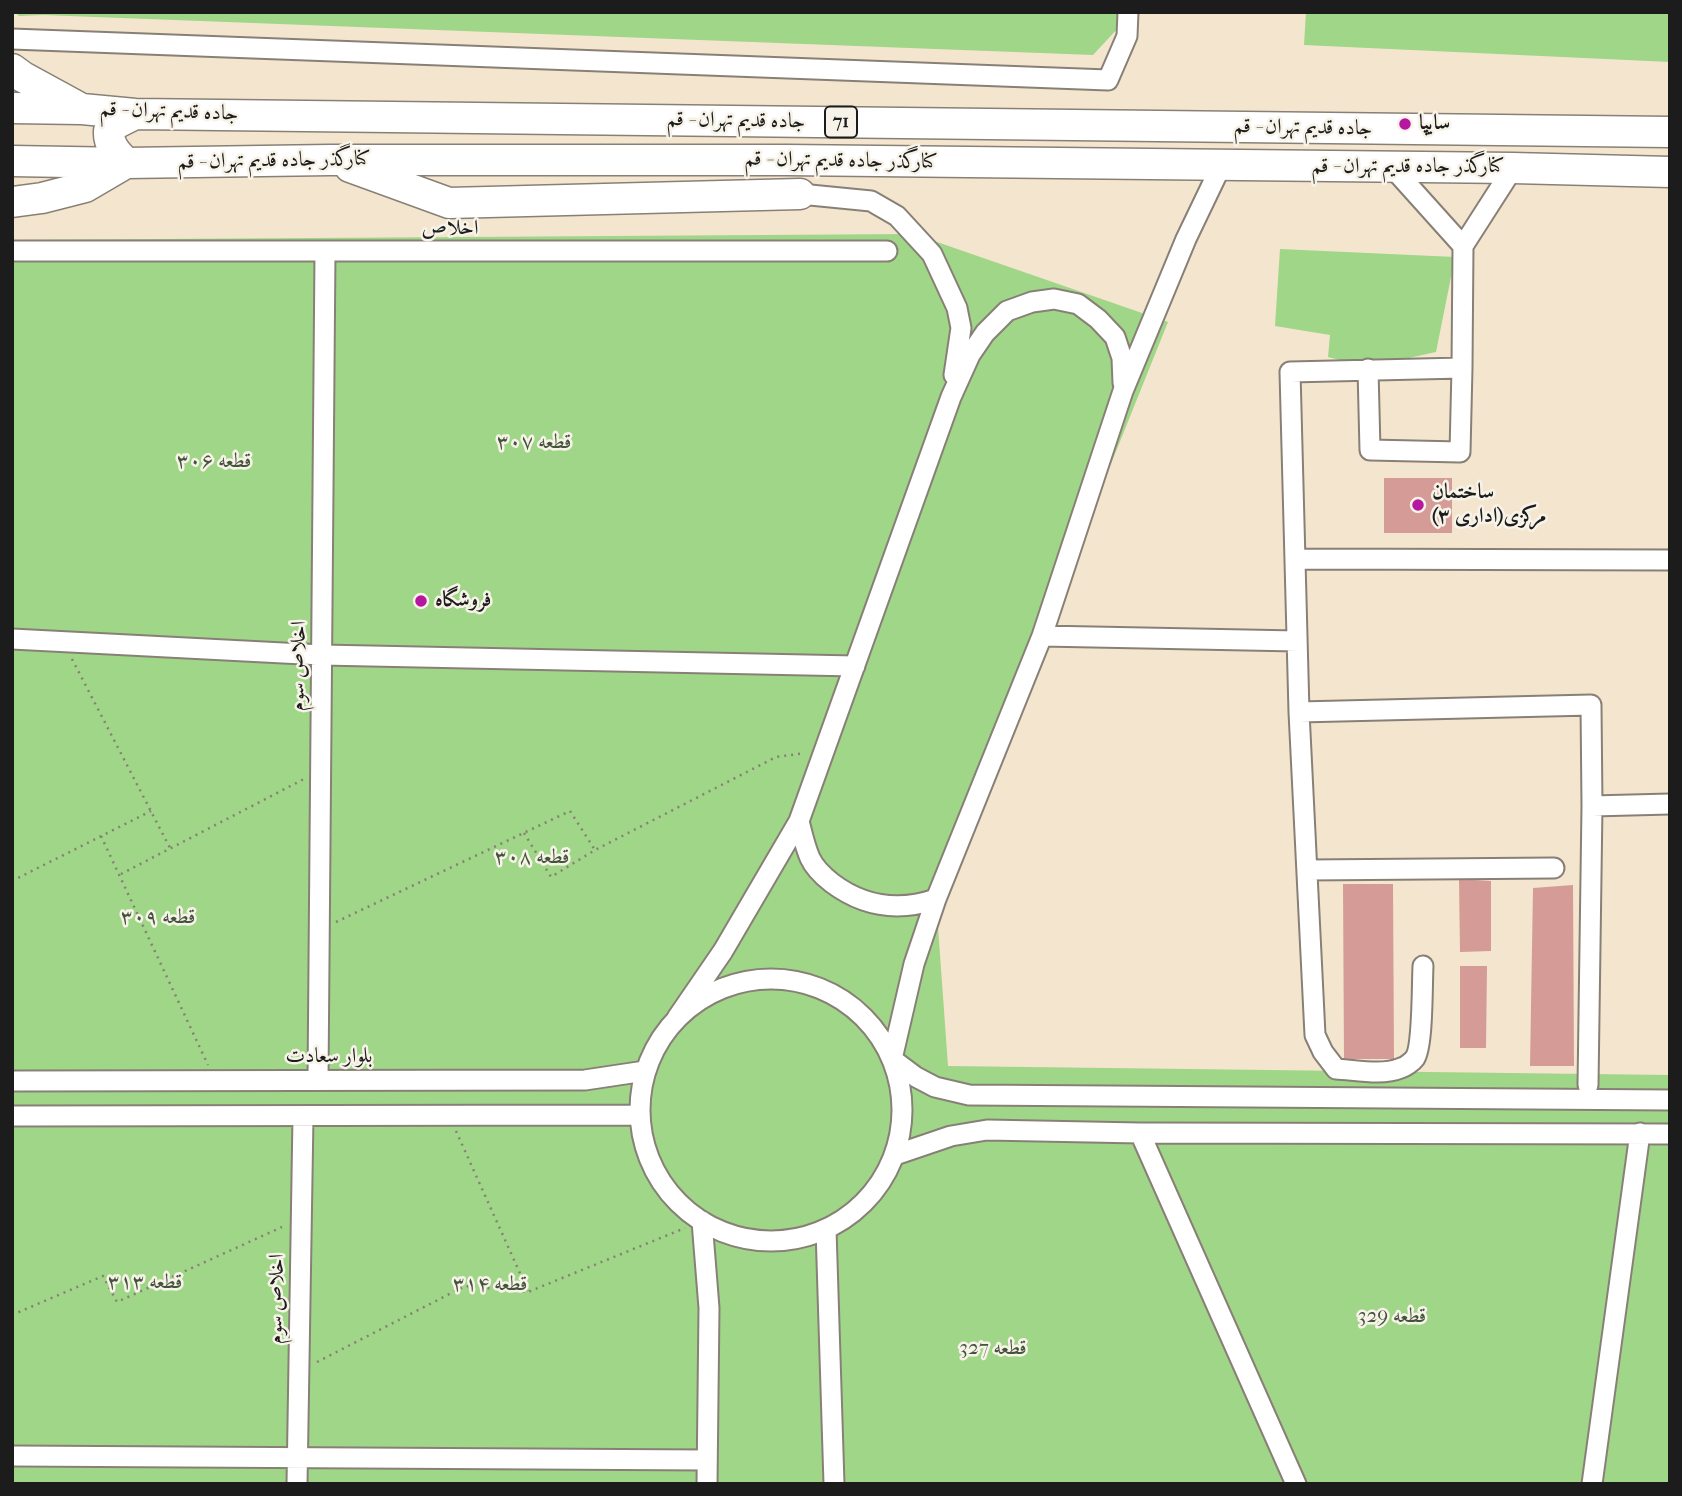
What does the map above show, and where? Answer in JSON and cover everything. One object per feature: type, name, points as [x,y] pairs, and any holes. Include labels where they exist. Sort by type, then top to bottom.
[{"type":"highway","points":[[12,69],[82,109]]},
{"type":"highway","name":"جاده قدیم تهران - قم","points":[[12,108],[82,109],[135,114],[1670,132]]},
{"type":"highway","points":[[12,202],[42,198],[85,187],[127,163],[119,157],[108,139],[109,131],[117,123],[135,114]]},
{"type":"highway","points":[[330,160],[449,203],[800,194]]},
{"type":"highway","name":"کنارگذر جاده قدیم تهران - قم","points":[[12,161],[127,163],[787,160],[1670,172]]},
{"type":"street","points":[[12,39],[1108,80],[1127,36],[1128,12]]},
{"type":"street","points":[[892,1059],[914,964],[936,900],[1042,636],[1123,391],[1186,239],[1221,166]]},
{"type":"street","points":[[1392,167],[1463,246]]},
{"type":"street","points":[[1368,369],[1370,450],[1460,452],[1463,246],[1513,168]]},
{"type":"street","points":[[800,194],[871,201],[897,216],[932,254],[957,308],[961,328],[951,397]]},
{"type":"street","name":"اخلاص","points":[[12,251],[887,251]]},
{"type":"street","name":"اخلاص سوم","points":[[318,1080],[325,252]]},
{"type":"street","points":[[677,1018],[712,993],[752,980],[795,981],[836,996],[869,1023],[892,1059],[901,1089],[902,1121],[895,1155],[879,1185],[856,1211],[826,1229],[796,1239],[763,1241],[731,1235],[702,1221],[670,1193],[648,1157],[640,1115],[645,1071],[658,1042],[723,951],[799,821],[951,397],[970,355],[985,332],[1007,311],[1032,302],[1054,299],[1078,304],[1098,319],[1115,337],[1122,358],[1123,391]]},
{"type":"street","points":[[1423,966],[1420,1035],[1415,1058],[1403,1068],[1390,1071],[1336,1069],[1322,1052],[1315,1035],[1299,712],[1290,372],[1462,368]]},
{"type":"street","points":[[1295,559],[1670,560]]},
{"type":"street","points":[[1042,636],[1297,641]]},
{"type":"street","points":[[12,639],[321,655],[855,666]]},
{"type":"street","points":[[1299,712],[1591,705],[1588,1085]]},
{"type":"street","points":[[1592,806],[1670,804]]},
{"type":"street","points":[[799,821],[810,859],[821,874],[846,893],[871,904],[892,906],[919,905],[936,900]]},
{"type":"street","points":[[1307,870],[1554,868]]},
{"type":"street","points":[[892,1059],[935,1087],[970,1095],[1670,1100]]},
{"type":"street","name":"بلوار سعادت","points":[[12,1081],[585,1080],[645,1071]]},
{"type":"street","points":[[12,1116],[640,1115]]},
{"type":"street","name":"اخلاص سوم","points":[[297,1484],[303,1116]]},
{"type":"street","points":[[895,1155],[951,1136],[987,1130],[1140,1133],[1670,1134]]},
{"type":"street","points":[[1140,1133],[1296,1484]]},
{"type":"street","points":[[1592,1484],[1640,1133]]},
{"type":"street","points":[[702,1221],[709,1308],[707,1484]]},
{"type":"street","points":[[826,1229],[834,1484]]},
{"type":"street","points":[[12,1456],[707,1460]]},
{"type":"path","points":[[63,641],[170,848]]},
{"type":"path","points":[[524,833],[551,877],[595,850],[776,757],[824,750]]},
{"type":"path","points":[[119,875],[303,780],[320,766]]},
{"type":"path","points":[[12,881],[151,811]]},
{"type":"path","points":[[319,930],[570,811],[595,850]]},
{"type":"path","points":[[101,836],[212,1073],[219,1080]]},
{"type":"path","points":[[449,1115],[528,1292]]},
{"type":"path","points":[[12,1315],[103,1276],[117,1302],[301,1218]]},
{"type":"path","points":[[298,1371],[466,1286],[528,1292],[702,1221]]},
{"type":"green space","points":[[12,12],[1133,12],[1093,55],[19,16]]},
{"type":"green space","points":[[1306,12],[1670,12],[1670,62],[1304,45]]},
{"type":"green space","points":[[914,234],[1168,322],[936,899],[948,1066],[1670,1075],[1670,1484],[12,1484],[12,240]]},
{"type":"green space","points":[[1280,249],[1455,257],[1436,352],[1404,359],[1356,364],[1328,357],[1330,335],[1275,326]]},
{"type":"building","name":"ساختمان مرکزی(اداری ۳)","points":[[1384,478],[1452,478],[1452,533],[1384,533]]},
{"type":"building","name":"فروشگاه","points":[[427,595],[428,605],[415,606],[414,597]]},
{"type":"building","points":[[1459,879],[1491,881],[1491,951],[1460,952]]},
{"type":"building","points":[[1343,884],[1393,884],[1394,1059],[1344,1059]]},
{"type":"building","points":[[1573,885],[1574,1066],[1530,1066],[1533,888]]},
{"type":"building","points":[[1460,966],[1487,966],[1486,1048],[1460,1048]]},
{"type":"place","name":"سایپا","points":[[1405,124]]},
{"type":"place","name":"ساختمان مرکزی(اداری ۳)","points":[[1418,505]]},
{"type":"place","name":"فروشگاه","points":[[421,601]]},
{"type":"park label","name":"قطعه ۳۰۷","points":[[534,443]]},
{"type":"park label","name":"قطعه ۳۰۶","points":[[214,462]]},
{"type":"park label","name":"قطعه ۳۰۸","points":[[532,858]]},
{"type":"park label","name":"قطعه ۳۰۹","points":[[158,918]]},
{"type":"park label","name":"قطعه ۳۱۳","points":[[145,1283]]},
{"type":"park label","name":"قطعه ۳۱۴","points":[[490,1285]]},
{"type":"park label","name":"قطعه 329","points":[[1392,1317]]},
{"type":"park label","name":"قطعه 327","points":[[993,1349]]}]
